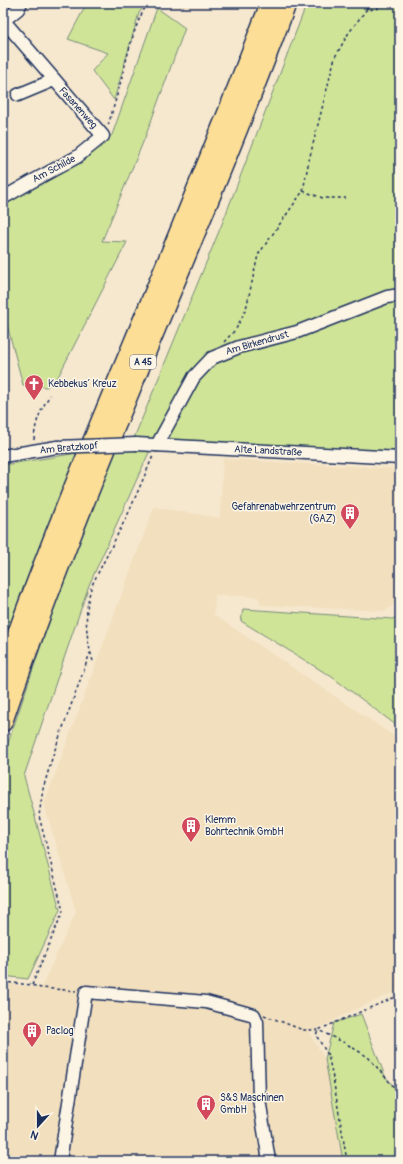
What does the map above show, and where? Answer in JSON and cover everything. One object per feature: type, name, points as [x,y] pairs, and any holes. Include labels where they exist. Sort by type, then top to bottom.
[{"type":"highway","name":"A 45","points":[[3,673],[57,528],[186,215],[270,3]]},
{"type":"highway","name":"A 45","points":[[3,722],[28,651],[73,533],[257,82],[287,3]]},
{"type":"street","points":[[3,21],[18,9],[21,3]]},
{"type":"street","name":"Fasanenweg","points":[[3,21],[102,136]]},
{"type":"street","name":"Fasanenweg","points":[[18,95],[54,80]]},
{"type":"street","name":"Am Schilde","points":[[3,198],[77,157],[102,136]]},
{"type":"street","name":"Am Birkendrust","points":[[157,445],[194,377],[212,358],[239,347],[297,332],[387,297],[400,295]]},
{"type":"street","name":"Alte Landstraße","points":[[136,444],[400,458]]},
{"type":"street","name":"Am Bratzkopf","points":[[3,456],[57,447],[136,444]]},
{"type":"street","points":[[60,1161],[86,992],[206,1002],[254,1015],[257,1022],[259,1099],[269,1161]]},
{"type":"path","points":[[102,136],[106,133],[118,95],[140,15],[148,3]]},
{"type":"path","points":[[212,358],[236,329],[246,309],[258,255],[303,191],[309,160],[336,57],[348,34],[371,3]]},
{"type":"path","points":[[366,10],[376,9],[389,3]]},
{"type":"path","points":[[303,191],[323,198],[346,198]]},
{"type":"path","points":[[33,444],[35,424],[40,410],[50,395]]},
{"type":"path","points":[[93,661],[86,630],[89,593],[129,512],[157,445]]},
{"type":"path","points":[[32,985],[63,911],[39,816],[43,789],[53,755],[90,653]]},
{"type":"path","points":[[3,982],[32,985],[41,988],[86,992]]},
{"type":"path","points":[[254,1015],[266,1015],[304,1030],[318,1030],[364,1009],[400,995]]},
{"type":"path","points":[[318,1030],[346,1043],[368,1057],[400,1094]]},
{"type":"path","points":[[318,1030],[316,1035],[328,1055],[334,1078],[347,1161]]},
{"type":"shaded area","points":[[223,459],[400,469],[400,599],[386,611],[261,605],[258,597],[215,595],[214,615],[400,740],[400,990],[354,1010],[309,1033],[325,1059],[343,1161],[3,1161],[3,983],[41,988],[76,912],[44,804],[154,507],[220,518]]},
{"type":"green space","points":[[87,3],[147,3],[139,13],[114,100],[92,71],[108,53],[68,39]]},
{"type":"green space","points":[[307,3],[400,3],[400,454],[162,442],[211,357],[155,440],[134,438],[222,224]]},
{"type":"green space","points":[[157,8],[185,28],[146,135],[102,241],[127,242],[59,375],[47,387],[23,385],[6,321],[3,322],[3,205],[112,135]]},
{"type":"green space","points":[[115,448],[151,448],[89,585],[24,776],[60,910],[28,979],[3,976],[3,758],[79,533]]},
{"type":"green space","points":[[78,453],[3,649],[3,465]]},
{"type":"green space","points":[[243,609],[393,619],[400,613],[400,728],[332,677],[241,621]]},
{"type":"green space","points":[[361,1014],[385,1076],[400,1094],[400,1161],[343,1161],[325,1059],[334,1023]]},
{"type":"place","name":"Kebbekus´ Kreuz","points":[[34,401]]},
{"type":"place","name":"Gefahrenabwehrzentrum (GAZ)","points":[[350,530]]},
{"type":"place","name":"Klemm Bohrtechnik GmbH","points":[[191,843]]},
{"type":"place","name":"Paclog","points":[[32,1048]]},
{"type":"place","name":"S&S Maschinen GmbH","points":[[206,1121]]}]
